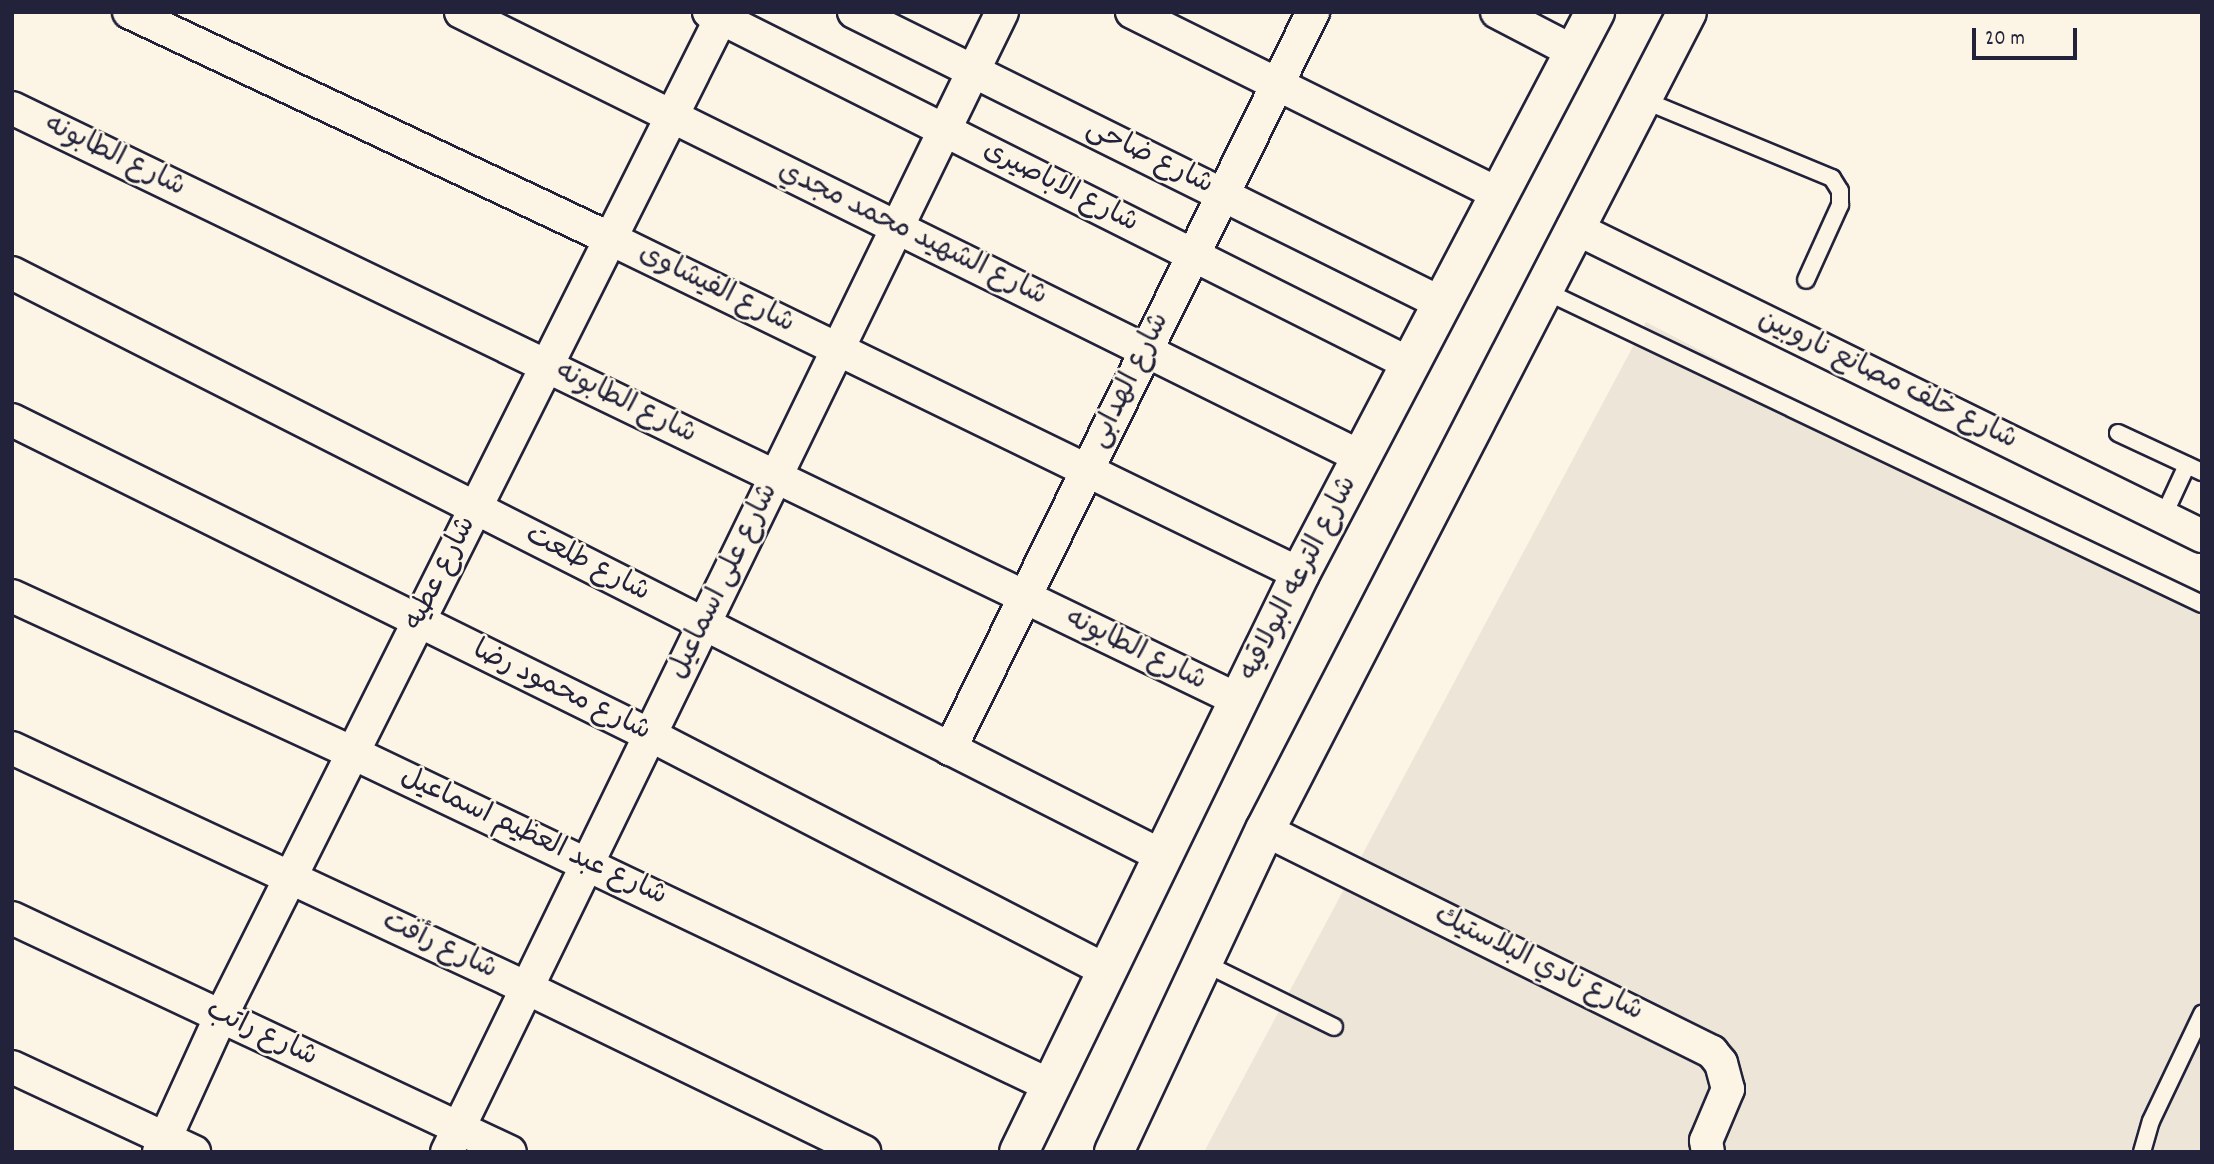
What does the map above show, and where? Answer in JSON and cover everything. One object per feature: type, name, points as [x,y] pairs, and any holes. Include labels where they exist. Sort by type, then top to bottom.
[{"type":"street","name":"شارع الفيشاوى","points":[[129,12],[185,24],[611,239],[1300,574]]},
{"type":"street","name":"شارع الشهيد محمد مجدي","points":[[461,12],[1363,458]]},
{"type":"street","name":"شارع ضاحى","points":[[854,12],[1443,304]]},
{"type":"street","name":"شارع على اسماعيل","points":[[453,1140],[1002,12]]},
{"type":"street","points":[[1132,12],[1500,195]]},
{"type":"street","name":"شارع الهدابى","points":[[950,749],[1313,12]]},
{"type":"street","points":[[1497,12],[1574,52]]},
{"type":"street","name":"شارع الترعه البولاقيه","points":[[1019,1152],[1300,574],[1595,12]]},
{"type":"street","points":[[1114,1152],[1265,830],[1541,289],[1686,12]]},
{"type":"street","name":"شارع عطيه","points":[[162,1145],[221,1016],[672,117],[718,14]]},
{"type":"street","name":"شارع الاباصيرى","points":[[718,14],[1412,365]]},
{"type":"street","name":"شارع الطابونه","points":[[12,108],[1238,700]]},
{"type":"street","name":"شارع خلف مصانع ناروبين","points":[[1573,227],[2202,536]]},
{"type":"street","name":"شارع طلعت","points":[[12,273],[1162,856]]},
{"type":"street","name":"شارع محمود رضا","points":[[12,420],[418,623],[650,735],[1107,971]]},
{"type":"street","name":"شارع عبد العظيم اسماعيل","points":[[12,596],[353,753],[1051,1086]]},
{"type":"street","name":"شارع رأفت","points":[[12,748],[527,988],[864,1152]]},
{"type":"street","name":"شارع نادي البلاستيك","points":[[1265,830],[1712,1052],[1724,1069],[1728,1089],[1706,1140],[1708,1152]]},
{"type":"street","name":"شارع راتب","points":[[12,918],[221,1016],[453,1140],[510,1152]]},
{"type":"street","points":[[12,1067],[162,1145],[194,1152]]},
{"type":"lane","points":[[1641,99],[1832,178],[1840,191],[1840,205],[1806,280]]},
{"type":"lane","points":[[1541,289],[2202,604]]},
{"type":"lane","points":[[2118,433],[2194,468],[2163,517]]},
{"type":"lane","points":[[1202,962],[1334,1027]]},
{"type":"lane","points":[[2141,1152],[2151,1121],[2202,1014]]},
{"type":"shaded area","points":[[1646,322],[2202,614],[2202,1152],[1204,1152]]}]
